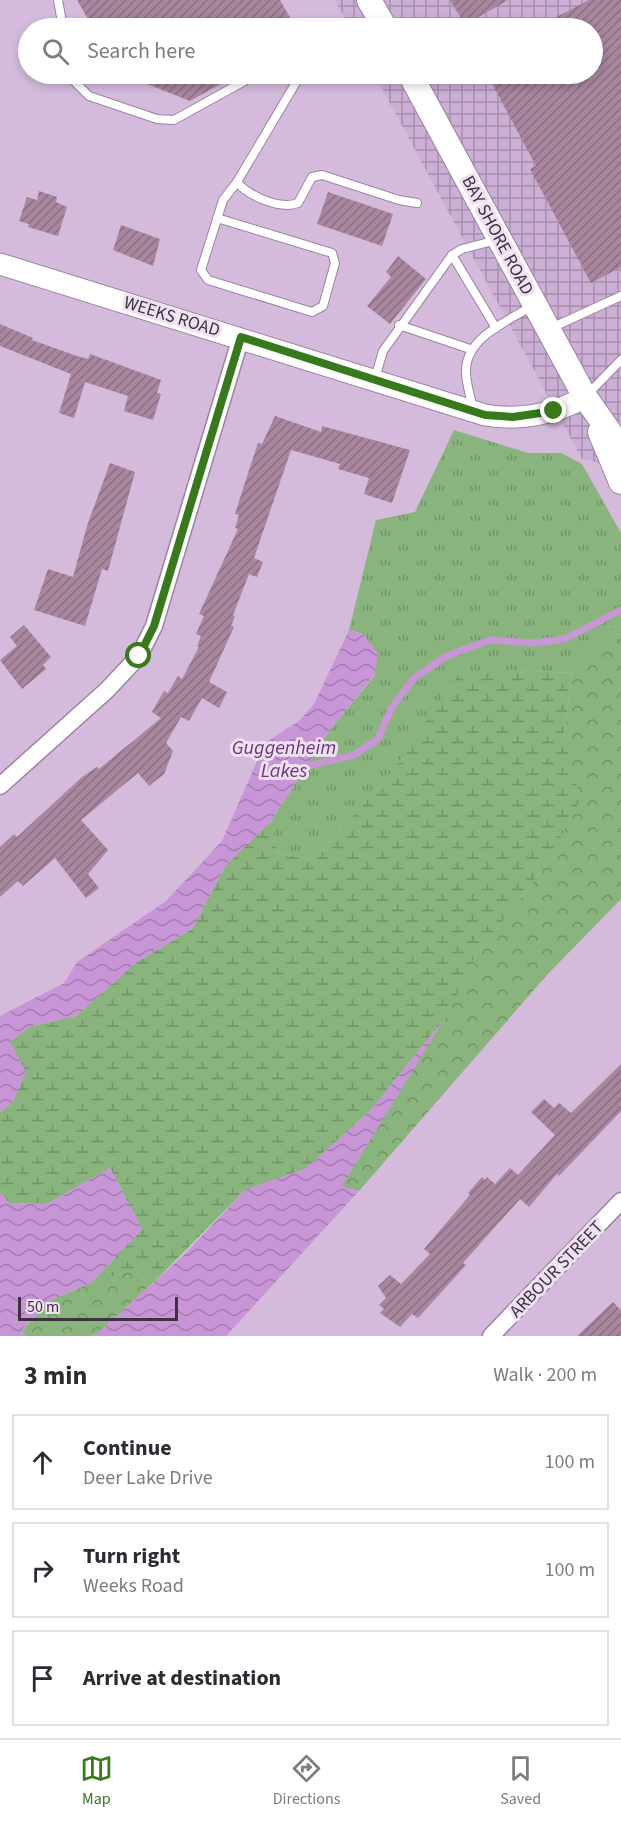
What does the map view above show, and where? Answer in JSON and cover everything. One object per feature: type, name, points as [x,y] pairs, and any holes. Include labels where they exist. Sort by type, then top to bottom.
[{"type":"main road","points":[[369,0],[379,18]]},
{"type":"main road","name":"BAY SHORE ROAD","points":[[415,84],[585,397],[621,482]]},
{"type":"main road","name":"BAY SHORE ROAD","points":[[585,397],[621,448]]},
{"type":"street","name":"WEEKS ROAD","points":[[0,264],[498,417],[528,416],[563,408],[585,397]]},
{"type":"street","points":[[0,786],[107,690],[139,656],[154,626],[241,337]]},
{"type":"street","name":"ARBOUR STREET","points":[[491,1336],[621,1202]]},
{"type":"lane","points":[[58,0],[61,18]]},
{"type":"lane","points":[[78,84],[89,96],[157,119],[174,120],[239,84]]},
{"type":"lane","points":[[218,219],[332,253],[334,263],[323,306],[312,312],[208,280],[201,270],[223,200],[237,182],[295,84]]},
{"type":"lane","points":[[237,182],[244,192],[288,207],[298,203],[312,177],[322,175],[399,200],[417,203]]},
{"type":"lane","points":[[375,378],[383,351],[399,325],[452,255],[462,249],[500,239]]},
{"type":"lane","points":[[452,255],[496,328]]},
{"type":"lane","points":[[549,330],[621,296]]},
{"type":"lane","points":[[473,410],[466,370],[470,349],[496,328],[535,304]]},
{"type":"lane","points":[[399,325],[470,349]]},
{"type":"lane","points":[[585,397],[621,360]]},
{"type":"shaded area","points":[[335,0],[621,0],[621,467],[582,459],[379,84],[603,84],[603,18],[345,18]]},
{"type":"green space","points":[[454,430],[528,453],[561,453],[582,464],[621,533],[621,623],[614,626],[572,673],[513,670],[391,773],[314,859],[278,854],[271,821],[330,730],[375,675],[363,634],[349,630],[376,520],[415,512]]},
{"type":"green space","points":[[621,623],[621,899],[546,976],[359,1191],[341,1186],[445,1017],[473,960],[546,865],[579,800],[564,736],[572,673],[614,626]]},
{"type":"green space","points":[[513,670],[572,673],[564,736],[580,800],[546,865],[473,960],[446,1017],[370,1111],[305,1169],[245,1190],[157,1279],[134,1270],[91,1283],[142,1229],[110,1168],[47,1204],[9,1203],[0,1193],[0,1112],[13,1102],[10,1041],[32,1026],[76,1016],[137,962],[192,929],[226,865],[271,821],[278,854],[314,859],[391,773],[461,671]]},
{"type":"green space","points":[[134,1270],[157,1279],[97,1334],[91,1336],[26,1336],[22,1331],[49,1301],[91,1283]]},
{"type":"water","name":"Guggenheim Lakes","points":[[349,630],[363,634],[378,653],[375,674],[330,730],[271,821],[226,865],[192,929],[137,962],[76,1016],[32,1026],[10,1041],[26,1072],[13,1102],[0,1112],[0,1016],[64,983],[77,962],[166,901],[222,841],[265,743],[299,721],[314,704]]},
{"type":"water","points":[[446,1017],[342,1186],[359,1191],[226,1336],[91,1336],[97,1334],[186,1253],[245,1190],[305,1169],[370,1111]]},
{"type":"water","points":[[110,1168],[142,1229],[91,1283],[49,1301],[22,1330],[26,1336],[0,1336],[0,1193],[9,1203],[47,1204]]},
{"type":"building","points":[[77,0],[280,0],[290,18],[87,18]]},
{"type":"building","points":[[450,0],[508,0],[477,18],[461,18]]},
{"type":"building","points":[[589,0],[621,0],[621,267],[591,283],[530,169],[536,166],[492,84],[603,84],[603,18],[554,18]]},
{"type":"building","points":[[147,84],[221,84],[190,101]]},
{"type":"building","points":[[39,191],[57,197],[56,202],[67,207],[58,236],[28,227],[29,224],[19,221],[27,197],[37,200]]},
{"type":"building","points":[[328,192],[393,214],[382,246],[317,224]]},
{"type":"building","points":[[121,225],[160,239],[153,266],[113,250]]},
{"type":"building","points":[[398,256],[426,279],[390,324],[367,306],[391,277],[386,272]]},
{"type":"building","points":[[0,324],[33,338],[32,340],[77,356],[88,359],[90,354],[161,380],[157,393],[161,394],[153,420],[124,411],[128,396],[85,382],[74,418],[59,413],[71,374],[0,346]]},
{"type":"building","points":[[275,416],[321,432],[322,426],[410,450],[392,503],[364,494],[369,478],[338,469],[340,464],[291,450],[254,558],[263,562],[257,577],[249,574],[233,615],[235,616],[231,626],[234,627],[209,682],[227,692],[219,708],[202,698],[189,721],[181,717],[166,743],[173,751],[164,774],[149,786],[138,773],[81,820],[108,850],[88,874],[99,888],[86,898],[55,858],[23,886],[18,881],[0,897],[0,847],[14,834],[17,837],[82,777],[97,767],[99,769],[161,718],[152,712],[164,691],[168,693],[178,676],[182,679],[199,647],[197,646],[201,636],[196,634],[204,616],[199,614],[238,529],[235,528],[239,515],[235,514],[258,443],[262,444]]},
{"type":"building","points":[[110,463],[135,472],[108,571],[102,569],[85,626],[34,610],[48,569],[73,577],[87,526]]},
{"type":"building","points":[[24,625],[51,657],[43,665],[46,669],[22,689],[0,660],[17,646],[10,637]]},
{"type":"building","points":[[621,1064],[621,1111],[559,1176],[557,1174],[529,1207],[520,1199],[463,1263],[466,1265],[418,1318],[412,1314],[400,1327],[380,1313],[384,1309],[379,1305],[386,1298],[378,1286],[390,1275],[401,1284],[430,1254],[424,1249],[470,1195],[468,1193],[482,1177],[485,1180],[487,1177],[495,1184],[510,1168],[518,1175],[555,1135],[531,1112],[544,1099],[554,1108],[559,1103],[571,1113]]},
{"type":"building","points":[[613,1302],[621,1310],[621,1336],[577,1336]]},
{"type":"waterway","points":[[299,768],[354,755],[378,739],[392,707],[414,678],[447,656],[490,640],[534,643],[565,639],[621,610]]},
{"type":"route","points":[[139,656],[154,626],[241,337],[485,415],[513,417],[554,411]]}]
